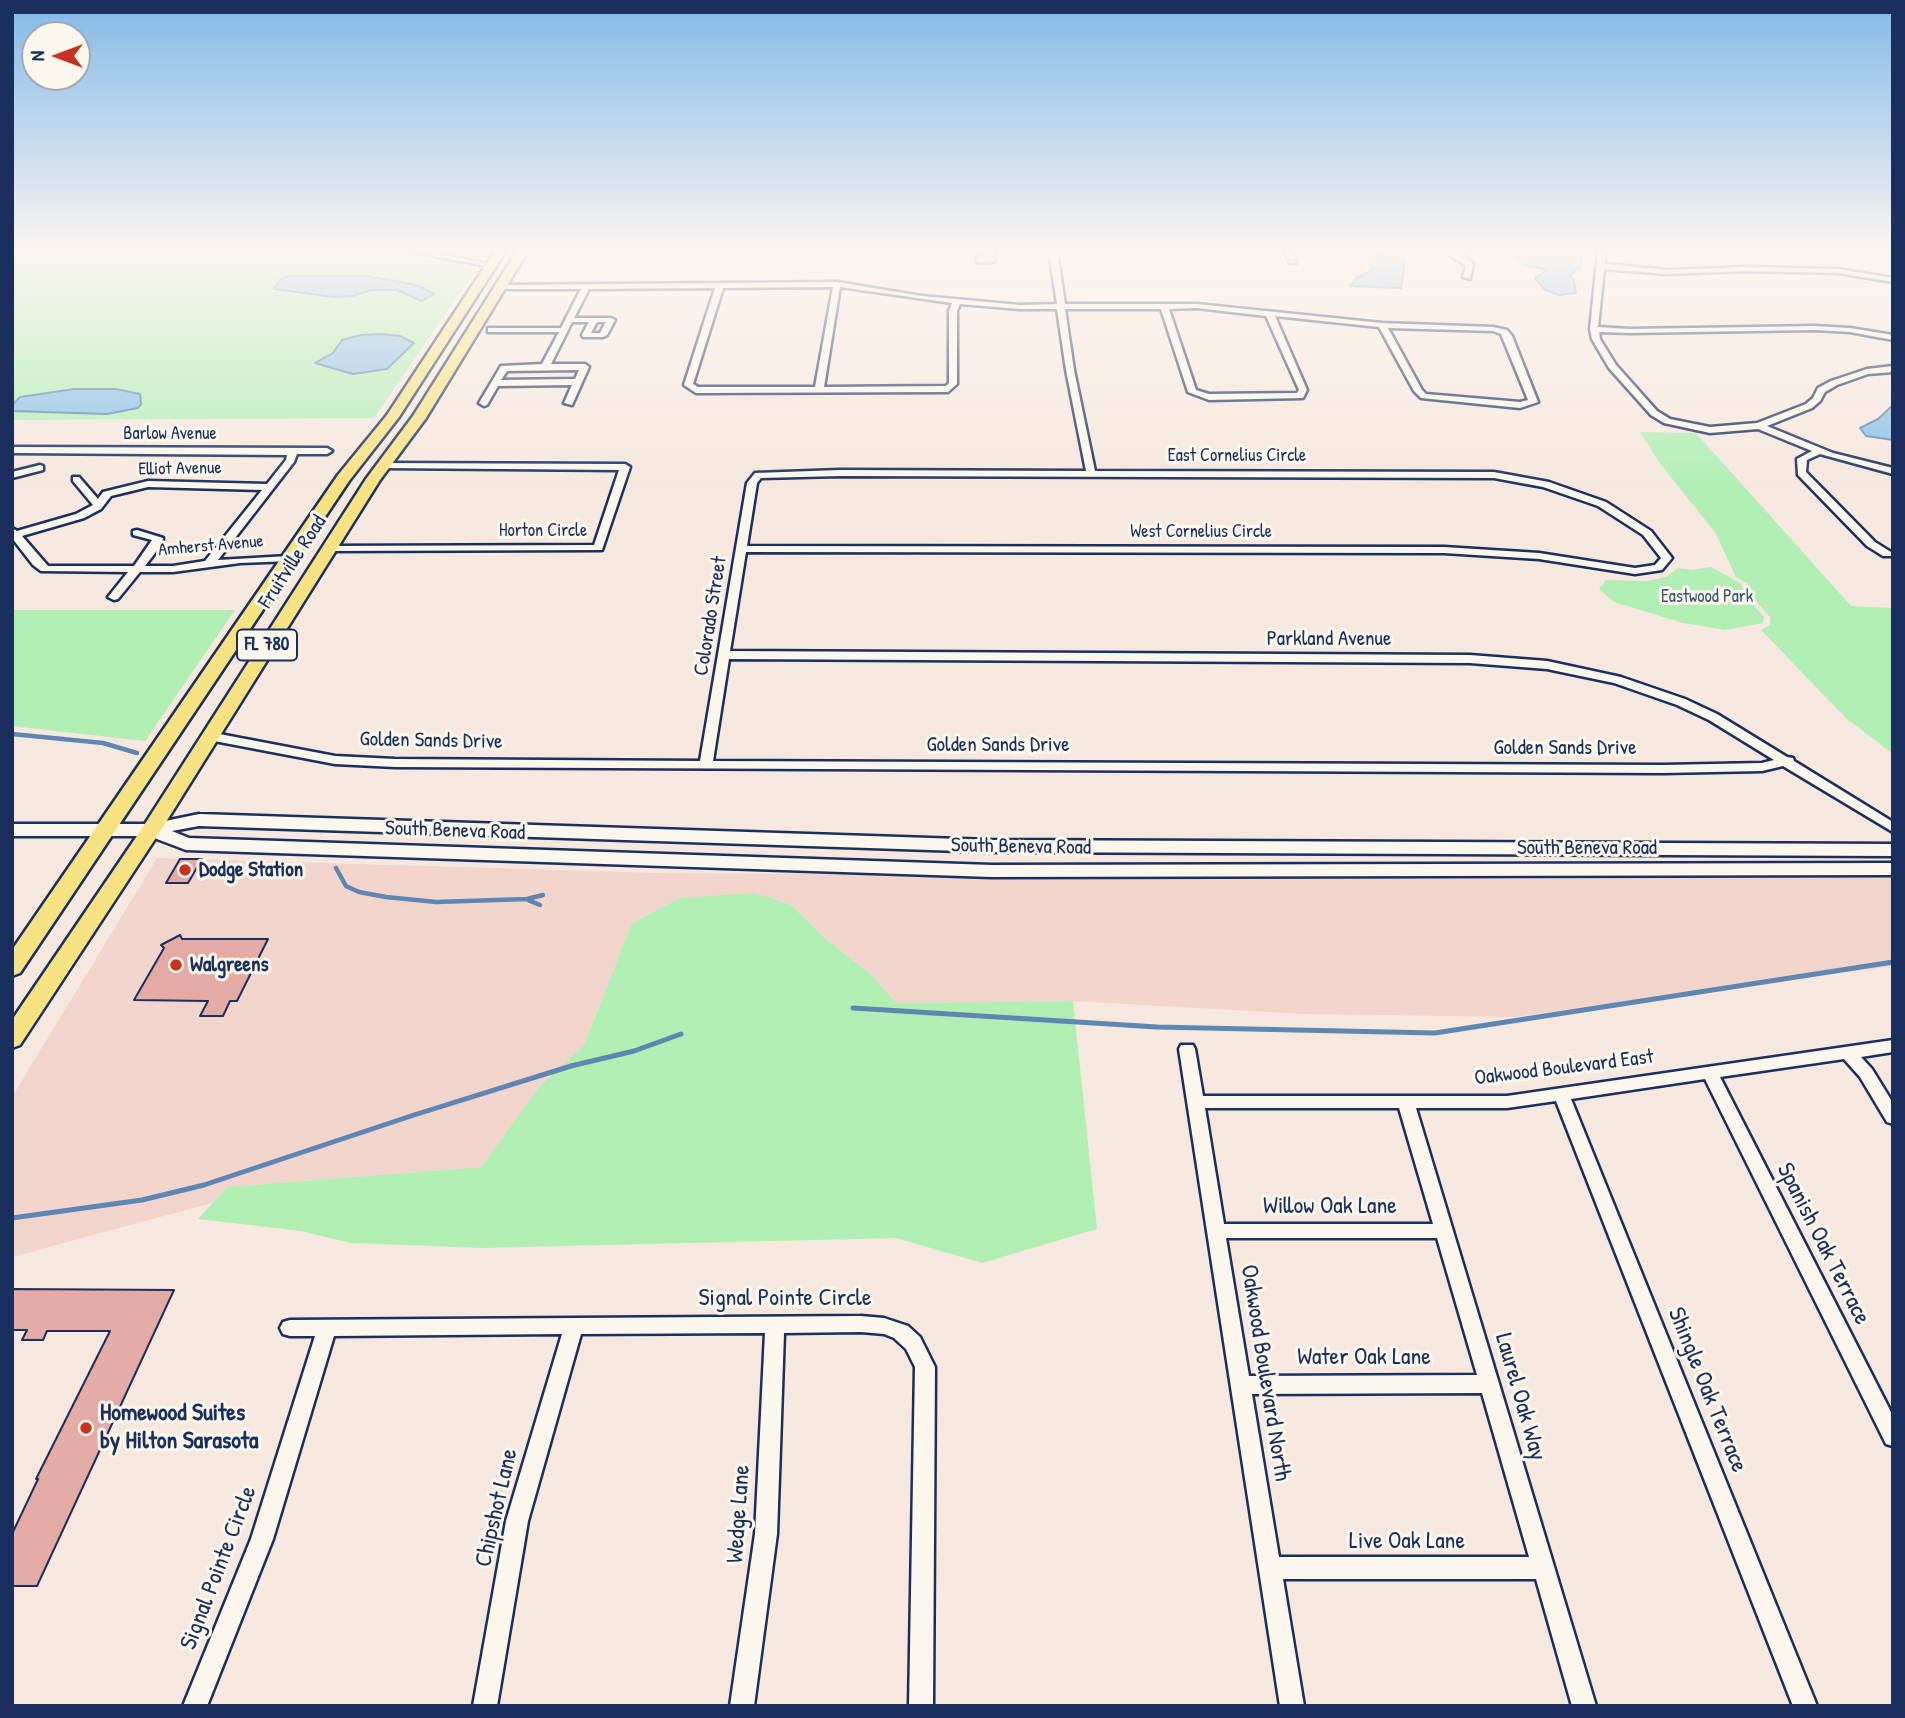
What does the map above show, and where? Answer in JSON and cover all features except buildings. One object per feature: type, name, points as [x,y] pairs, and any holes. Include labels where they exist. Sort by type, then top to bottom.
[{"type":"main road","name":"Fruitville Road","points":[[12,968],[316,518],[392,417],[448,331]]},
{"type":"main road","name":"Fruitville Road","points":[[12,1039],[151,830],[328,549],[383,465],[419,418],[473,331]]},
{"type":"main road","points":[[316,518],[328,549]]},
{"type":"main road","points":[[288,559],[303,588]]},
{"type":"main road","name":"South Beneva Road","points":[[12,830],[151,830],[186,844],[992,870],[1892,856]]},
{"type":"street","points":[[545,368],[563,331]]},
{"type":"street","points":[[588,331],[586,335],[603,335],[605,331]]},
{"type":"street","points":[[707,331],[690,387],[701,390],[948,389],[953,384],[953,331]]},
{"type":"street","points":[[819,390],[829,331]]},
{"type":"street","points":[[1064,331],[1091,473]]},
{"type":"street","points":[[1172,331],[1192,392],[1209,397],[1300,396],[1303,390],[1277,331]]},
{"type":"street","points":[[1385,331],[1418,391],[1424,396],[1529,404],[1532,399],[1508,336],[1502,331]]},
{"type":"street","points":[[1595,331],[1603,353],[1658,416],[1696,429],[1732,430],[1759,426],[1810,406],[1817,400],[1821,390],[1834,383],[1867,372],[1893,369]]},
{"type":"street","points":[[1847,331],[1893,338]]},
{"type":"street","points":[[484,403],[504,368],[585,368],[569,403]]},
{"type":"street","points":[[495,383],[578,383]]},
{"type":"street","points":[[1759,426],[1819,451],[1893,471]]},
{"type":"street","name":"Barlow Avenue","points":[[12,450],[327,451]]},
{"type":"street","points":[[1819,451],[1802,459],[1801,473],[1871,544],[1887,555]]},
{"type":"street","points":[[209,564],[291,460],[292,454],[287,452]]},
{"type":"street","name":"Horton Circle","points":[[328,549],[598,548],[625,467],[383,465]]},
{"type":"street","points":[[12,475],[40,468]]},
{"type":"street","name":"East Cornelius Circle","points":[[764,472],[1457,473],[1510,477],[1574,492],[1618,512],[1647,533],[1664,552],[1666,561],[1658,568]]},
{"type":"street","name":"Colorado Street","points":[[706,764],[752,483],[764,472]]},
{"type":"street","points":[[76,479],[98,505]]},
{"type":"street","name":"Elliot Avenue","points":[[13,533],[80,516],[98,505],[107,494],[148,484],[269,486]]},
{"type":"street","name":"Amherst Avenue","points":[[13,533],[45,569],[137,569],[240,560],[288,559]]},
{"type":"street","name":"Amherst Avenue","points":[[114,597],[158,538],[137,533]]},
{"type":"street","name":"West Cornelius Circle","points":[[741,549],[1444,550],[1539,556],[1635,572],[1658,568]]},
{"type":"street","name":"Parkland Avenue","points":[[725,656],[1514,661],[1584,672],[1652,691],[1713,717],[1893,828]]},
{"type":"street","name":"Golden Sands Drive","points":[[209,736],[287,752],[362,762],[1718,769],[1762,767],[1788,761]]},
{"type":"street","name":"Oakwood Boulevard East","points":[[1196,1102],[1507,1101],[1893,1046]]},
{"type":"street","name":"Oakwood Boulevard North","points":[[1187,1049],[1292,1706]]},
{"type":"street","points":[[1848,1053],[1866,1073],[1893,1118]]},
{"type":"street","name":"Spanish Oak Terrace","points":[[1710,1073],[1893,1437]]},
{"type":"street","name":"Shingle Oak Terrace","points":[[1561,1094],[1805,1706]]},
{"type":"street","name":"Laurel Oak Way","points":[[1406,1102],[1584,1706]]},
{"type":"street","name":"Willow Oak Lane","points":[[1216,1231],[1445,1231]]},
{"type":"street","name":"Signal Pointe Circle","points":[[290,1328],[775,1325],[884,1326],[901,1332],[913,1343],[923,1358],[925,1367],[925,1558],[921,1706]]},
{"type":"street","name":"Wedge Lane","points":[[742,1706],[766,1534],[775,1325]]},
{"type":"street","name":"Chipshot Lane","points":[[485,1706],[517,1521],[574,1326]]},
{"type":"street","name":"Signal Pointe Circle","points":[[195,1706],[261,1539],[327,1328]]},
{"type":"street","name":"Water Oak Lane","points":[[1240,1385],[1488,1384]]},
{"type":"street","name":"Live Oak Lane","points":[[1270,1568],[1544,1568]]},
{"type":"shaded area","points":[[157,858],[661,873],[1521,879],[1893,876],[1893,966],[1515,1017],[1305,1014],[1073,1001],[896,1003],[874,977],[826,939],[791,905],[681,898],[632,923],[584,1045],[539,1087],[481,1167],[227,1187],[212,1203],[12,1257],[12,1097]]},
{"type":"green space","points":[[12,331],[434,331],[374,418],[12,420]]},
{"type":"green space","points":[[1640,432],[1696,433],[1851,606],[1893,608],[1893,754],[1846,718],[1761,630],[1770,625],[1770,617],[1755,600],[1747,583],[1736,577],[1715,532],[1661,465]]},
{"type":"green space","name":"Eastwood Park","points":[[1711,567],[1740,583],[1749,600],[1764,617],[1763,623],[1725,630],[1683,623],[1614,602],[1599,589],[1606,580],[1647,581],[1666,577],[1678,568],[1692,570]]},
{"type":"green space","points":[[12,610],[235,610],[145,741],[12,726]]},
{"type":"green space","points":[[755,893],[791,905],[826,939],[874,977],[896,1003],[1073,1001],[1097,1229],[982,1263],[896,1238],[482,1248],[351,1243],[301,1231],[198,1219],[227,1187],[481,1167],[539,1087],[584,1045],[632,923],[680,898]]},
{"type":"water","points":[[381,334],[400,336],[414,343],[387,369],[353,374],[315,363],[333,353],[342,340]]},
{"type":"water","points":[[74,389],[116,389],[140,394],[141,404],[138,408],[107,414],[12,411],[12,405],[20,397]]},
{"type":"water","points":[[1893,405],[1893,440],[1866,436],[1860,428],[1878,419]]},
{"type":"waterway","points":[[12,734],[103,743],[137,753]]},
{"type":"waterway","points":[[336,868],[346,886],[359,892],[386,897],[436,902],[527,899],[543,895]]},
{"type":"waterway","points":[[528,900],[540,905]]},
{"type":"waterway","points":[[853,1008],[1157,1027],[1435,1033],[1893,962]]},
{"type":"waterway","points":[[12,1218],[142,1200],[204,1185],[414,1115],[571,1066],[634,1051],[681,1034]]},
{"type":"place","name":"Dodge Station","points":[[185,870]]},
{"type":"place","name":"Walgreens","points":[[176,965]]},
{"type":"place","name":"Homewood Suites by Hilton Sarasota","points":[[86,1428]]}]
